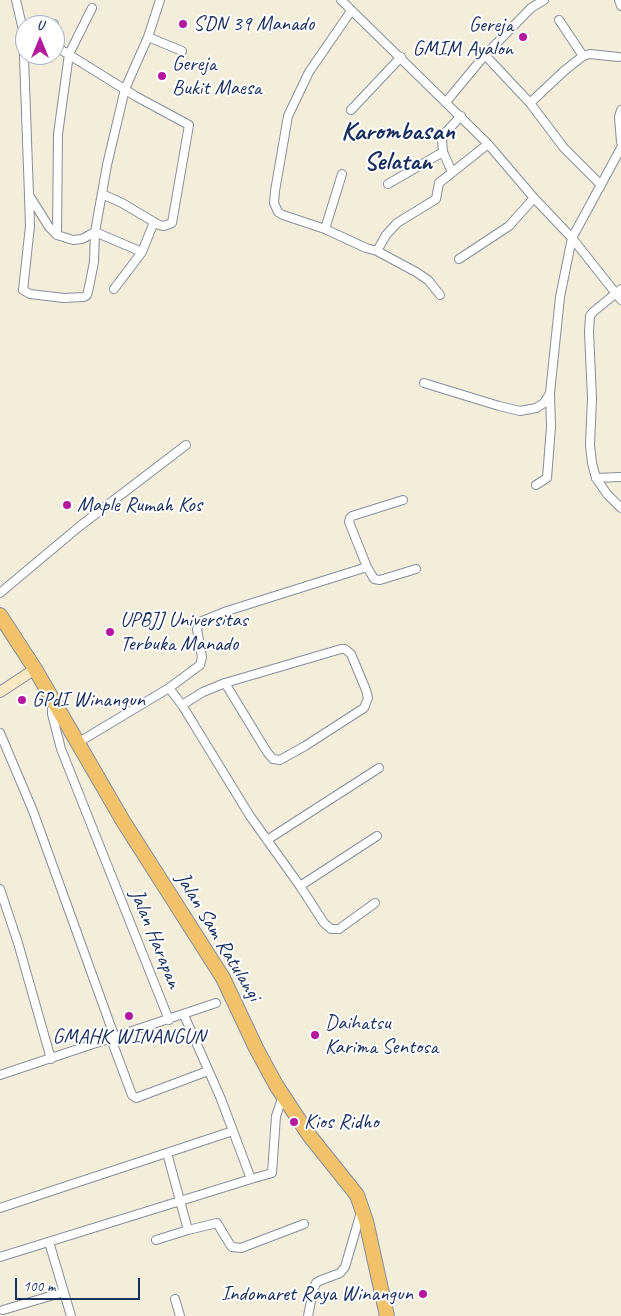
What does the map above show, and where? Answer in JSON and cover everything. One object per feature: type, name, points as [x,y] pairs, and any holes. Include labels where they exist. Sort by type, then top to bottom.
[{"type":"highway","name":"Jalan Sam Ratulangi","points":[[0,615],[79,742],[123,821],[223,978],[256,1048],[283,1096],[309,1135],[356,1195],[362,1210],[387,1316]]},
{"type":"street","points":[[16,0],[21,15],[29,195],[29,235],[26,273],[22,287],[25,292],[64,298],[82,298],[87,295],[94,262],[94,232],[125,89],[148,37],[160,0]]},
{"type":"street","points":[[446,102],[485,55],[531,8],[544,0]]},
{"type":"street","points":[[619,0],[621,6]]},
{"type":"street","points":[[440,295],[428,280],[377,252],[325,228],[293,219],[278,212],[274,203],[288,116],[297,94],[347,4],[488,144],[618,291],[621,300]]},
{"type":"street","points":[[57,236],[58,134],[69,54],[92,8]]},
{"type":"street","points":[[558,20],[583,56]]},
{"type":"street","points":[[148,37],[182,51]]},
{"type":"street","points":[[65,52],[125,89],[189,125],[172,223],[164,226],[154,222],[122,203],[102,194]]},
{"type":"street","points":[[530,103],[583,56],[590,54],[618,57]]},
{"type":"street","points":[[485,55],[530,103],[564,148],[601,185]]},
{"type":"street","points":[[352,110],[401,57]]},
{"type":"street","points":[[621,110],[619,117],[621,142]]},
{"type":"street","points":[[452,172],[443,152],[442,140],[445,133],[460,116]]},
{"type":"street","points":[[377,252],[386,235],[396,223],[436,199],[439,182],[488,144]]},
{"type":"street","points":[[536,484],[547,478],[551,427],[550,393],[560,297],[572,238],[621,148]]},
{"type":"street","points":[[388,184],[443,152]]},
{"type":"street","points":[[325,228],[342,174]]},
{"type":"street","points":[[29,195],[49,227],[57,236],[73,240],[82,239],[94,232]]},
{"type":"street","points":[[459,259],[509,226],[534,198]]},
{"type":"street","points":[[114,288],[142,252],[154,222]]},
{"type":"street","points":[[94,232],[142,252]]},
{"type":"street","points":[[618,291],[590,316],[592,398],[590,445],[596,478],[607,494],[621,508]]},
{"type":"street","points":[[424,383],[520,411],[540,406],[550,393]]},
{"type":"street","points":[[0,593],[80,526],[186,445]]},
{"type":"street","points":[[596,478],[621,478]]},
{"type":"street","points":[[403,500],[350,518],[350,524],[372,577],[380,580],[416,569]]},
{"type":"street","points":[[79,742],[169,688],[200,665],[202,658],[197,629],[200,622],[226,611],[367,567]]},
{"type":"street","points":[[182,705],[203,692],[225,683],[341,649],[345,649],[351,654],[368,698],[364,708],[305,746],[280,760],[274,760],[267,752],[225,683]]},
{"type":"street","points":[[0,692],[35,669]]},
{"type":"street","points":[[169,688],[182,705],[250,816],[300,886],[324,924],[331,929],[341,928],[375,903]]},
{"type":"street","name":"Jalan Harapan","points":[[0,1075],[169,1020],[61,750],[52,714],[52,709],[56,705]]},
{"type":"street","points":[[0,733],[33,811],[134,1097],[139,1098],[208,1071]]},
{"type":"street","points":[[267,840],[379,768]]},
{"type":"street","points":[[300,886],[377,836]]},
{"type":"street","points":[[0,889],[18,943],[51,1059]]},
{"type":"street","points":[[169,1020],[216,1003]]},
{"type":"street","points":[[184,1015],[221,1099],[251,1179]]},
{"type":"street","points":[[0,1257],[272,1172],[276,1116],[283,1096]]},
{"type":"street","points":[[0,1208],[233,1131]]},
{"type":"street","points":[[167,1153],[188,1230]]},
{"type":"street","points":[[308,1316],[316,1283],[340,1273],[345,1267],[362,1210]]},
{"type":"street","points":[[156,1240],[217,1223],[232,1247],[241,1248],[304,1224]]},
{"type":"street","points":[[49,1242],[71,1316]]},
{"type":"street","points":[[3,1310],[64,1292]]},
{"type":"street","points":[[175,1299],[180,1316]]},
{"type":"place","name":"SDN 39 Manado","points":[[183,24]]},
{"type":"place","name":"Gereja GMIM Ayalon","points":[[523,37]]},
{"type":"place","name":"Gereja Bukit Maesa","points":[[162,76]]},
{"type":"place","name":"Maple Rumah Kos","points":[[67,505]]},
{"type":"place","name":"UPBJJ Universitas Terbuka Manado","points":[[110,632]]},
{"type":"place","name":"GPdI Winangun","points":[[22,700]]},
{"type":"place","name":"GMAHK WINANGUN","points":[[129,1016]]},
{"type":"place","name":"Daihatsu Karima Sentosa","points":[[315,1035]]},
{"type":"place","name":"Kios Ridho","points":[[294,1122]]},
{"type":"place","name":"Indomaret Raya Winangun","points":[[423,1294]]},
{"type":"district","name":"Karombasan Selatan","points":[[398,147]]}]
